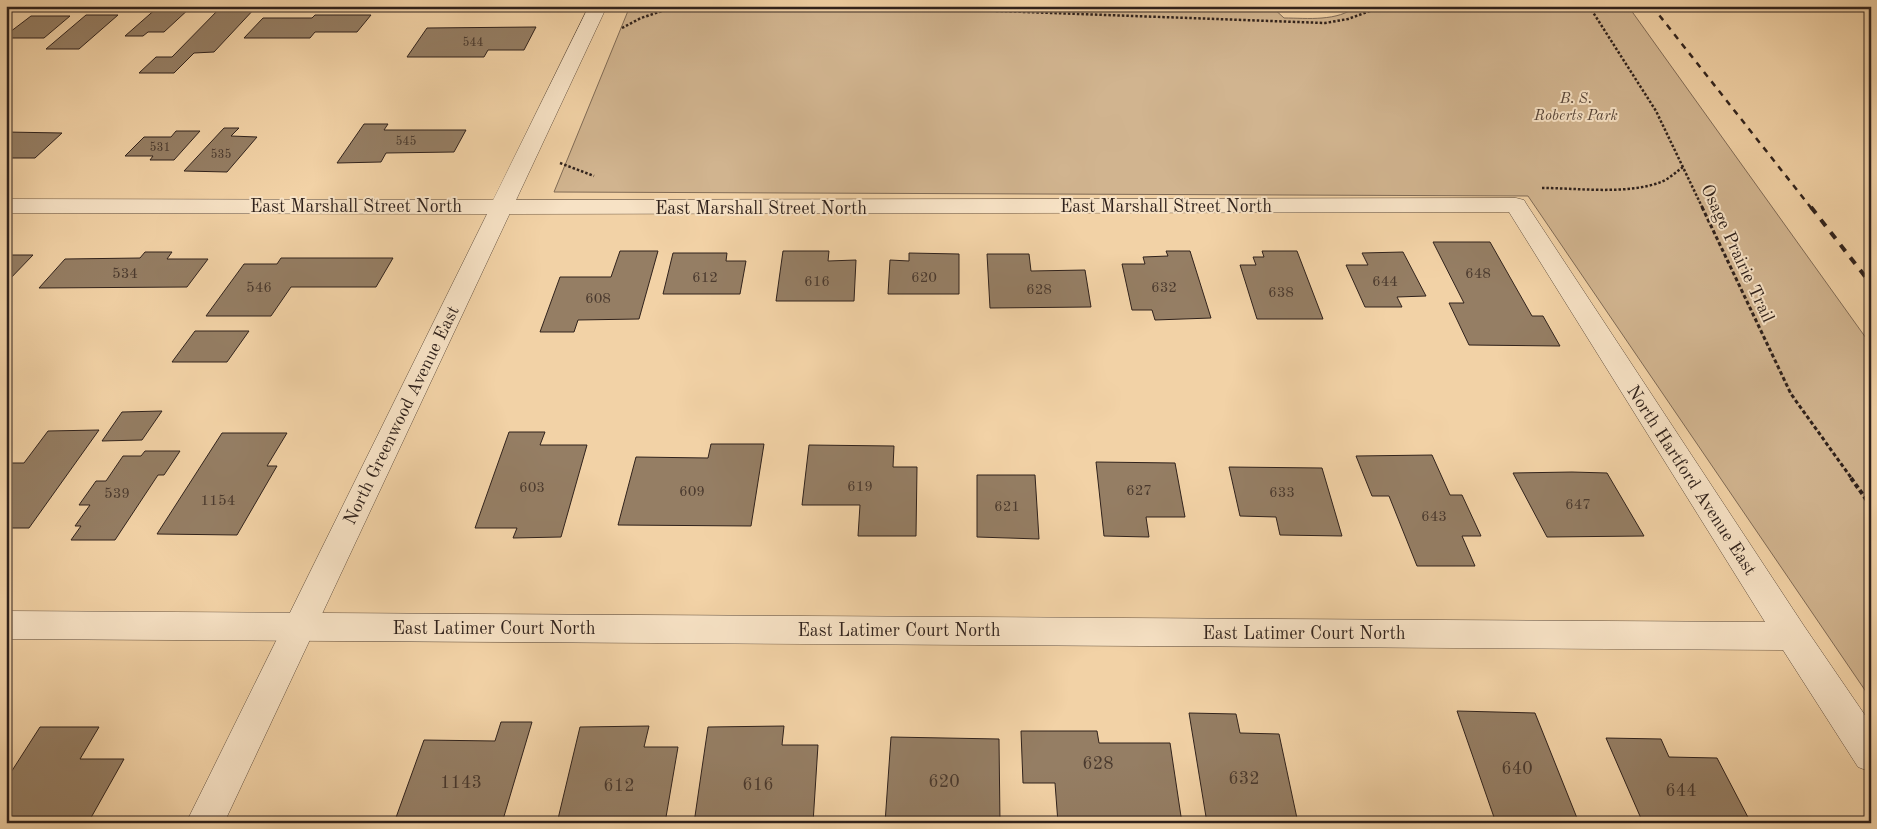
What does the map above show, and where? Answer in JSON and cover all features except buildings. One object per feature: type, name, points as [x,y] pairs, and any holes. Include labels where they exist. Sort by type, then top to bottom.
[{"type":"street","name":"North Greenwood Avenue East","points":[[205,823],[598,6]]},
{"type":"street","name":"East Marshall Street North","points":[[6,206],[1516,205]]},
{"type":"street","name":"North Hartford Avenue East","points":[[1516,205],[1792,636],[1871,755]]},
{"type":"street","name":"East Latimer Court North","points":[[6,625],[1792,636]]},
{"type":"path","points":[[619,30],[641,18],[677,6]]},
{"type":"path","points":[[861,6],[1309,23],[1344,21],[1370,11],[1371,6]]},
{"type":"path","name":"Osage Prairie Trail","points":[[1589,6],[1656,111],[1791,394],[1871,506]]},
{"type":"green space","name":"B. S. Roberts Park","points":[[630,6],[1271,6],[1284,18],[1322,18],[1341,15],[1357,6],[1628,6],[1871,345],[1871,699],[1528,196],[554,192]]},
{"type":"railway","points":[[1652,6],[1812,209]]},
{"type":"railway","points":[[1811,207],[1871,284]]}]
